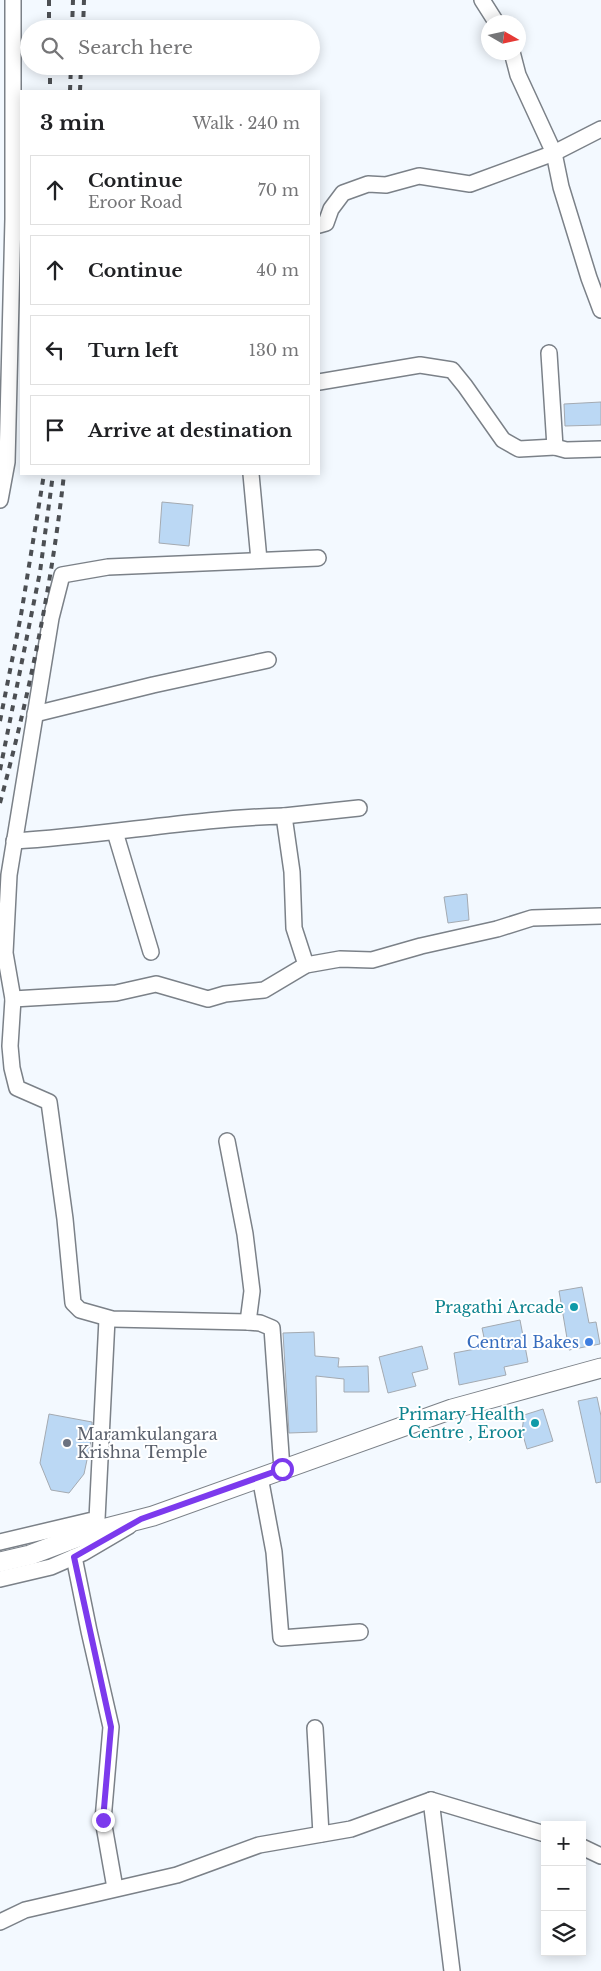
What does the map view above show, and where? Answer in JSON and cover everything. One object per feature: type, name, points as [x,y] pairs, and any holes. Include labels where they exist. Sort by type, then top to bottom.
[{"type":"main road","points":[[0,1562],[30,1555],[91,1532],[141,1519],[452,1409],[601,1368]]},
{"type":"street","points":[[0,500],[7,462],[14,219],[13,0]]},
{"type":"street","points":[[482,0],[492,15]]},
{"type":"street","points":[[514,60],[518,74],[554,153],[561,187],[589,278],[601,310]]},
{"type":"street","points":[[320,226],[326,223],[331,209],[343,193],[368,184],[386,185],[419,176],[470,184],[554,153],[601,129]]},
{"type":"street","points":[[549,353],[556,447]]},
{"type":"street","points":[[320,382],[420,366],[452,370],[503,440],[519,448],[601,449]]},
{"type":"street","points":[[251,475],[259,560]]},
{"type":"street","points":[[282,1469],[272,1328],[260,1323],[248,1322],[106,1319],[80,1310],[72,1303],[65,1219],[49,1102],[17,1088],[12,1068],[10,1046],[13,999],[5,952],[9,875],[14,841],[51,618],[62,575],[108,566],[318,558]]},
{"type":"street","points":[[35,714],[268,660]]},
{"type":"street","points":[[14,841],[64,838],[263,816],[284,816],[359,808]]},
{"type":"street","points":[[284,816],[292,872],[294,928],[306,965]]},
{"type":"street","points":[[115,832],[151,952]]},
{"type":"street","points":[[13,999],[116,993],[156,984],[208,1000],[225,994],[264,990],[306,965],[340,959],[372,960],[421,946],[497,929],[532,918],[601,916]]},
{"type":"street","points":[[227,1141],[245,1234],[252,1291],[248,1322]]},
{"type":"street","points":[[0,1542],[96,1519],[106,1319]]},
{"type":"street","points":[[260,1477],[274,1552],[281,1638],[360,1632]]},
{"type":"street","points":[[0,1579],[52,1567],[74,1557],[141,1519]]},
{"type":"street","points":[[74,1557],[111,1727],[103,1820],[115,1888]]},
{"type":"street","points":[[315,1728],[321,1834]]},
{"type":"street","points":[[0,1922],[25,1910],[177,1875],[259,1845],[351,1829],[431,1800],[541,1833]]},
{"type":"street","points":[[431,1800],[452,1971]]},
{"type":"street","points":[[586,1850],[601,1856]]},
{"type":"building","points":[[601,402],[601,425],[565,426],[564,404]]},
{"type":"building","points":[[162,502],[193,505],[189,546],[159,543]]},
{"type":"building","points":[[467,894],[469,920],[448,923],[444,897]]},
{"type":"building","name":"Pragathi Arcade","points":[[582,1287],[589,1323],[596,1322],[600,1344],[569,1350],[559,1291]]},
{"type":"building","points":[[520,1320],[528,1362],[504,1367],[506,1375],[459,1385],[454,1353],[486,1347],[482,1328]]},
{"type":"building","points":[[314,1332],[315,1356],[339,1358],[338,1367],[368,1366],[369,1392],[344,1392],[344,1379],[316,1376],[317,1432],[289,1433],[283,1333]]},
{"type":"building","points":[[422,1346],[428,1369],[412,1373],[416,1386],[388,1393],[379,1357]]},
{"type":"building","points":[[597,1397],[601,1416],[601,1482],[596,1483],[578,1401]]},
{"type":"building","name":"Primary Health Centre , Eroor","points":[[543,1409],[553,1441],[527,1449],[522,1432],[524,1415]]},
{"type":"building","name":"Maramkulangara Krishna Temple","points":[[49,1414],[92,1422],[92,1436],[84,1474],[69,1493],[51,1490],[40,1463]]},
{"type":"railway","points":[[49,0],[49,20]]},
{"type":"railway","points":[[72,20],[73,0]]},
{"type":"railway","points":[[83,20],[84,0]]},
{"type":"railway","points":[[50,75],[50,90]]},
{"type":"railway","points":[[70,90],[71,75]]},
{"type":"railway","points":[[80,90],[81,75]]},
{"type":"railway","points":[[0,721],[21,615],[44,475]]},
{"type":"railway","points":[[0,770],[40,572],[53,475]]},
{"type":"railway","points":[[0,803],[21,722],[38,640],[53,557],[64,475]]},
{"type":"place","name":"Pragathi Arcade","points":[[574,1307]]},
{"type":"place","name":"Central Bakes","points":[[589,1342]]},
{"type":"place","name":"Primary Health Centre , Eroor","points":[[535,1423]]},
{"type":"place","name":"Maramkulangara Krishna Temple","points":[[67,1443]]},
{"type":"route","points":[[103,1820],[111,1727],[74,1557],[141,1519],[282,1469]]}]
